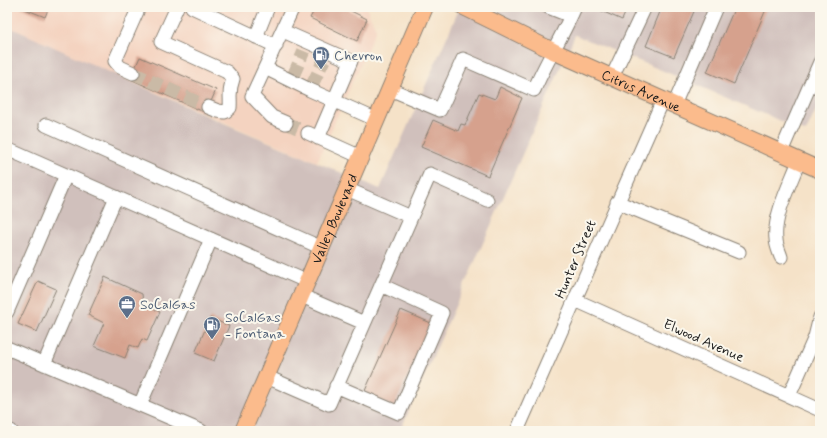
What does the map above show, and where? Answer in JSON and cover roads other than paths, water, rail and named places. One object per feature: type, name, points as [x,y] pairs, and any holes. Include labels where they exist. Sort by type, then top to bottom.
[{"type":"main road","name":"Valley Boulevard","points":[[243,431],[425,7]]},
{"type":"main road","name":"Citrus Avenue","points":[[464,7],[553,51],[820,170]]},
{"type":"street","points":[[133,72],[120,67],[115,61],[139,7]]},
{"type":"street","points":[[177,7],[161,42],[226,72],[233,79],[229,93],[231,100],[230,108],[225,112],[208,107]]},
{"type":"street","points":[[192,7],[276,46]]},
{"type":"street","points":[[256,36],[268,7]]},
{"type":"street","points":[[286,123],[272,117],[252,96],[293,7]]},
{"type":"street","points":[[390,89],[440,110],[464,59],[534,90],[573,12],[548,7]]},
{"type":"street","points":[[612,77],[645,7]]},
{"type":"street","name":"Hunter Street","points":[[517,431],[617,202],[716,7]]},
{"type":"street","points":[[282,31],[305,46],[326,56],[351,61],[334,100],[313,136],[361,157]]},
{"type":"street","points":[[781,152],[820,62]]},
{"type":"street","points":[[265,68],[292,78],[377,120]]},
{"type":"street","points":[[46,124],[322,248]]},
{"type":"street","points":[[7,149],[211,239],[305,289],[364,323]]},
{"type":"street","points":[[781,257],[776,240],[776,230],[781,207],[799,161]]},
{"type":"street","points":[[267,376],[329,404],[430,174],[487,200]]},
{"type":"street","points":[[7,312],[66,175]]},
{"type":"street","points":[[347,189],[411,217]]},
{"type":"street","points":[[44,364],[116,197]]},
{"type":"street","points":[[617,202],[739,252]]},
{"type":"street","points":[[140,405],[211,239]]},
{"type":"street","points":[[336,386],[398,413],[442,313],[381,286]]},
{"type":"street","name":"Elwood Avenue","points":[[575,300],[820,410]]},
{"type":"street","points":[[789,396],[815,337],[820,317]]},
{"type":"street","points":[[7,348],[200,431]]},
{"type":"street","points":[[7,430],[11,431]]},
{"type":"tunnel","points":[[293,76],[304,51]]},
{"type":"tunnel","points":[[312,85],[324,60]]},
{"type":"tunnel","points":[[133,73],[208,107]]},
{"type":"tunnel","points":[[286,123],[308,133]]},
{"type":"place","name":"Chevron","points":[[321,70]]},
{"type":"place","name":"SoCalGas","points":[[127,319]]},
{"type":"place","name":"SoCalGas - Fontana","points":[[212,340]]}]
